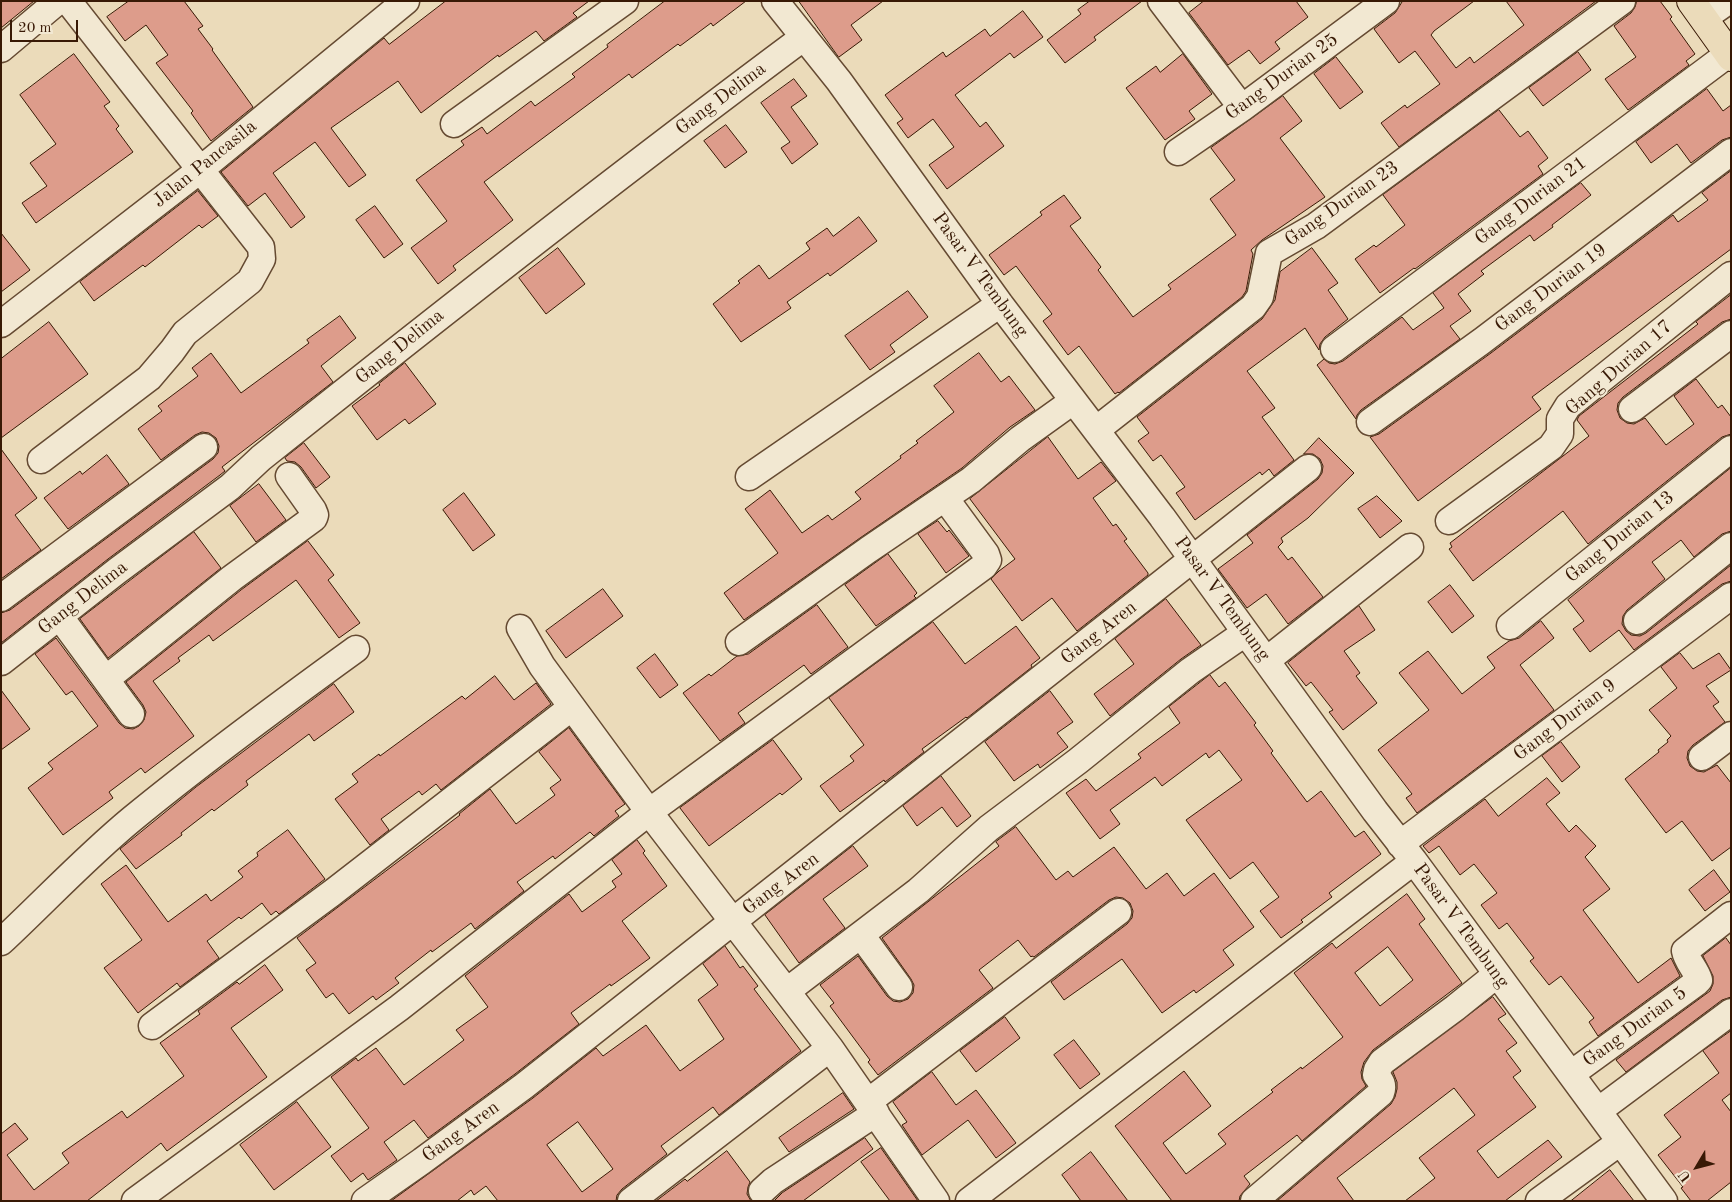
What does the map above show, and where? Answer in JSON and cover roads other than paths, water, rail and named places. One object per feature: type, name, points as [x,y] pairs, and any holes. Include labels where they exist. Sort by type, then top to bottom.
[{"type":"main road","points":[[1698,10],[1730,54]]},
{"type":"street","points":[[1,49],[58,1]]},
{"type":"street","points":[[41,460],[149,378],[172,352],[185,333],[250,281],[262,259],[261,247],[68,1]]},
{"type":"street","name":"Jalan Pancasila","points":[[1,324],[200,170],[406,1]]},
{"type":"street","points":[[454,124],[625,1]]},
{"type":"street","name":"Pasar V Tembung","points":[[775,1],[839,81],[1000,304],[1162,517],[1496,975],[1664,1201]]},
{"type":"street","points":[[1161,1],[1242,108]]},
{"type":"street","name":"Gang Durian 25","points":[[1178,152],[1242,108],[1386,1]]},
{"type":"street","name":"Gang Durian 23","points":[[1096,430],[1253,307],[1260,296],[1269,253],[1316,226],[1622,1]]},
{"type":"street","points":[[1698,10],[1728,1]]},
{"type":"street","name":"Gang Delima","points":[[1,662],[117,571],[230,487],[261,458],[474,288],[700,114],[804,37]]},
{"type":"street","name":"Gang Durian 21","points":[[1334,349],[1730,54]]},
{"type":"street","name":"Gang Durian 19","points":[[1370,422],[1482,342],[1731,152]]},
{"type":"street","name":"Gang Durian 17","points":[[1449,521],[1551,447],[1560,434],[1560,420],[1568,406],[1731,275]]},
{"type":"street","points":[[749,477],[1000,304]]},
{"type":"street","points":[[1632,409],[1731,334]]},
{"type":"street","points":[[739,642],[868,550],[971,480],[1020,439],[1073,401]]},
{"type":"street","points":[[1,598],[204,447]]},
{"type":"street","name":"Gang Durian 13","points":[[1510,626],[1731,449]]},
{"type":"street","name":"Gang Aren","points":[[365,1201],[524,1086],[1308,468]]},
{"type":"street","points":[[106,679],[224,584],[314,518],[313,510],[289,476]]},
{"type":"street","points":[[134,1201],[398,1008],[649,812],[984,566],[988,560],[986,554],[945,498]]},
{"type":"street","points":[[1637,621],[1731,546]]},
{"type":"street","points":[[1266,660],[1410,547]]},
{"type":"street","name":"Gang Durian 9","points":[[968,1201],[1731,596]]},
{"type":"street","points":[[60,617],[131,714]]},
{"type":"street","points":[[520,628],[533,652],[572,707],[649,812],[830,1048],[936,1201]]},
{"type":"street","points":[[787,992],[918,891],[988,828],[1078,761],[1190,671],[1245,632]]},
{"type":"street","points":[[1,942],[130,820],[228,743],[356,649]]},
{"type":"street","points":[[152,1026],[332,893],[572,707]]},
{"type":"street","points":[[1702,757],[1731,735]]},
{"type":"street","points":[[762,1190],[872,1108],[1118,912]]},
{"type":"street","name":"Gang Durian 5","points":[[1571,1074],[1696,983],[1699,980],[1698,975],[1685,951],[1731,915]]},
{"type":"street","points":[[861,935],[899,987]]},
{"type":"street","points":[[1254,1201],[1381,1093],[1382,1082],[1376,1074],[1382,1062],[1496,975]]},
{"type":"street","points":[[1598,1111],[1731,1012]]},
{"type":"street","points":[[631,1201],[830,1048]]},
{"type":"street","points":[[1539,1201],[1620,1142]]}]
